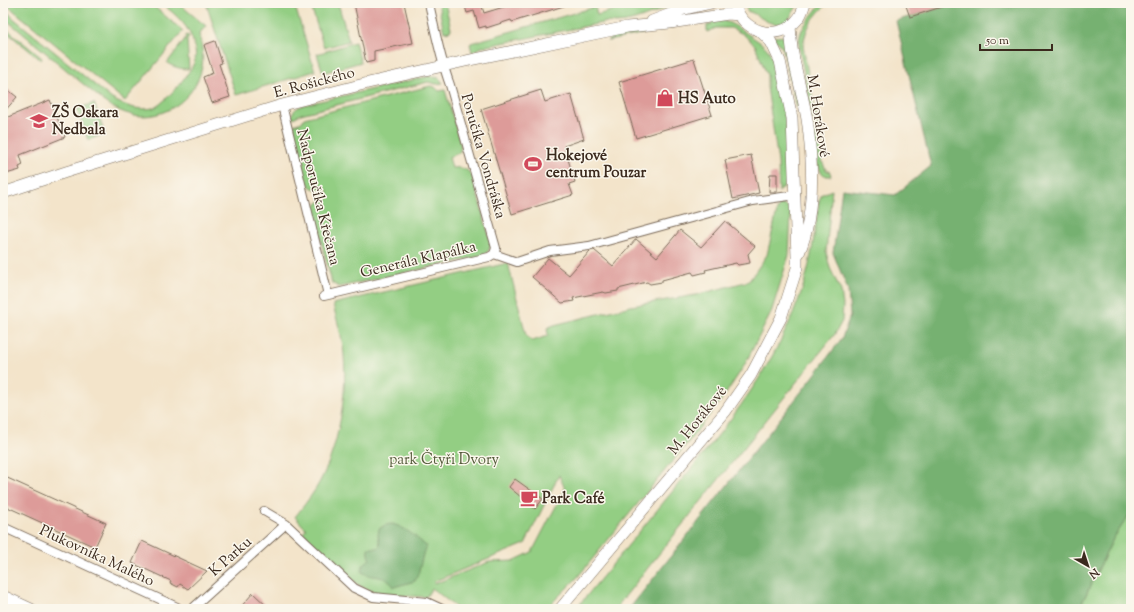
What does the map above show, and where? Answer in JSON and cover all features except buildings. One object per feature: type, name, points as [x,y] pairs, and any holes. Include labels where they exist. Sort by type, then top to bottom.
[{"type":"street","name":"Poručíka Vondráška","points":[[429,3],[443,66],[450,85],[496,248],[494,254]]},
{"type":"street","name":"E. Rošického","points":[[640,26],[681,10],[711,3]]},
{"type":"street","points":[[735,3],[739,15]]},
{"type":"street","points":[[761,32],[776,32],[790,26],[797,20],[805,3]]},
{"type":"street","name":"E. Rošického","points":[[3,193],[66,172],[282,106],[443,66],[603,32],[728,14],[739,15]]},
{"type":"street","name":"M. Horákové","points":[[560,609],[725,412],[751,375],[781,318],[797,268],[796,195],[792,118],[787,89],[780,61],[771,42],[761,32],[752,28],[739,15]]},
{"type":"street","name":"M. Horákové","points":[[790,26],[793,52],[808,126],[812,171],[810,213],[804,241],[798,257]]},
{"type":"street","name":"Nadporučíka Křečana","points":[[282,106],[326,295]]},
{"type":"street","points":[[494,254],[517,262],[550,251],[589,246],[753,201],[796,195]]},
{"type":"street","name":"Generála Klapálka","points":[[326,295],[489,257],[494,254]]},
{"type":"street","points":[[264,511],[286,524],[354,588],[373,597],[427,602],[442,609]]},
{"type":"street","name":"K Parku","points":[[192,609],[286,524]]},
{"type":"street","name":"Plukovníka Malého","points":[[3,527],[179,609]]},
{"type":"street","name":"M. Horákové","points":[[553,609],[582,581]]},
{"type":"street","points":[[3,596],[31,609]]},
{"type":"green space","points":[[11,3],[150,3],[183,31],[125,101],[8,6]]},
{"type":"green space","points":[[161,3],[178,3],[206,26],[199,34],[203,59],[202,67],[199,78],[193,88],[177,105],[167,111],[145,116],[126,113],[107,104],[3,17],[3,5],[12,17],[112,99],[132,107],[148,109],[153,108],[163,102],[176,88],[192,68],[195,57],[192,38],[186,27],[182,21]]},
{"type":"green space","points":[[206,3],[294,3],[315,71],[236,95]]},
{"type":"green space","points":[[310,3],[338,3],[349,41],[324,48]]},
{"type":"green space","points":[[438,3],[445,3],[451,29],[450,31],[444,32]]},
{"type":"green space","points":[[638,3],[683,3],[673,5],[636,20],[617,23],[607,22],[482,47],[472,52],[471,43],[595,7],[597,15]]},
{"type":"green space","points":[[746,3],[799,3],[787,22],[774,24],[747,11]]},
{"type":"green space","points":[[823,3],[828,3],[818,13],[808,27],[803,46],[818,127],[822,161],[826,170],[830,172],[831,176],[822,174],[817,163],[814,122],[799,48],[800,36],[803,28],[811,16]]},
{"type":"green space","points":[[952,3],[1131,3],[1131,512],[1113,539],[1079,609],[629,609],[813,377],[842,338],[850,316],[848,290],[833,253],[842,189],[895,195],[931,166],[896,21]]},
{"type":"green space","points":[[719,20],[735,26],[762,44],[767,48],[775,64],[779,77],[785,113],[790,177],[788,182],[779,192],[778,162],[767,87],[767,75],[755,45],[743,34],[731,28],[716,28],[707,32],[707,25],[711,25],[712,21]]},
{"type":"green space","points":[[3,26],[42,58],[41,60],[3,29]]},
{"type":"green space","points":[[674,27],[608,41],[618,33]]},
{"type":"green space","points":[[186,35],[189,36],[187,40],[189,69],[177,68],[167,63],[185,39]]},
{"type":"green space","points":[[785,36],[799,107],[797,108],[783,49],[773,37]]},
{"type":"green space","points":[[355,42],[361,62],[323,73],[317,54]]},
{"type":"green space","points":[[430,76],[439,78],[443,83],[436,84],[428,82],[301,114],[291,119],[295,110],[303,105]]},
{"type":"green space","points":[[430,86],[435,87],[439,91],[445,90],[461,146],[459,153],[449,157],[452,168],[463,168],[472,175],[491,243],[489,249],[486,254],[482,256],[339,287],[332,283],[314,214],[314,208],[317,204],[329,197],[327,189],[311,187],[305,179],[293,125],[302,122],[304,118]]},
{"type":"green space","points":[[94,103],[105,134],[88,140],[77,109]]},
{"type":"green space","points":[[832,190],[826,252],[830,268],[841,291],[843,305],[842,321],[835,334],[615,609],[576,609],[714,441],[749,393],[765,368],[780,342],[803,287],[815,234],[819,201],[822,194]]},
{"type":"green space","name":"park Čtyři Dvory","points":[[780,204],[789,207],[791,213],[789,255],[771,313],[744,366],[725,395],[689,441],[576,579],[546,609],[458,609],[432,588],[426,597],[391,595],[373,591],[357,584],[303,533],[306,529],[295,517],[315,490],[323,475],[336,439],[343,401],[345,363],[341,336],[333,304],[508,263],[526,335],[532,341],[548,336],[547,328],[554,325],[631,306],[696,295],[749,281],[767,255]],"holes":[[[559,475],[565,489],[532,552],[513,561],[489,562],[434,584],[435,581],[525,544]]]},
{"type":"green space","points":[[1131,512],[1131,609],[1079,609],[1113,539]]},
{"type":"green space","points":[[392,524],[406,530],[426,546],[415,581],[394,587],[386,579],[371,576],[362,572],[363,565],[370,559],[368,548],[378,548],[380,545],[378,535],[379,529],[385,525]]},
{"type":"place","name":"HS Auto","points":[[665,98]]},
{"type":"place","name":"ZŠ Oskara Nedbala","points":[[39,121]]},
{"type":"place","name":"Hokejové centrum Pouzar","points":[[533,164]]},
{"type":"place","name":"Park Café","points":[[529,498]]}]
